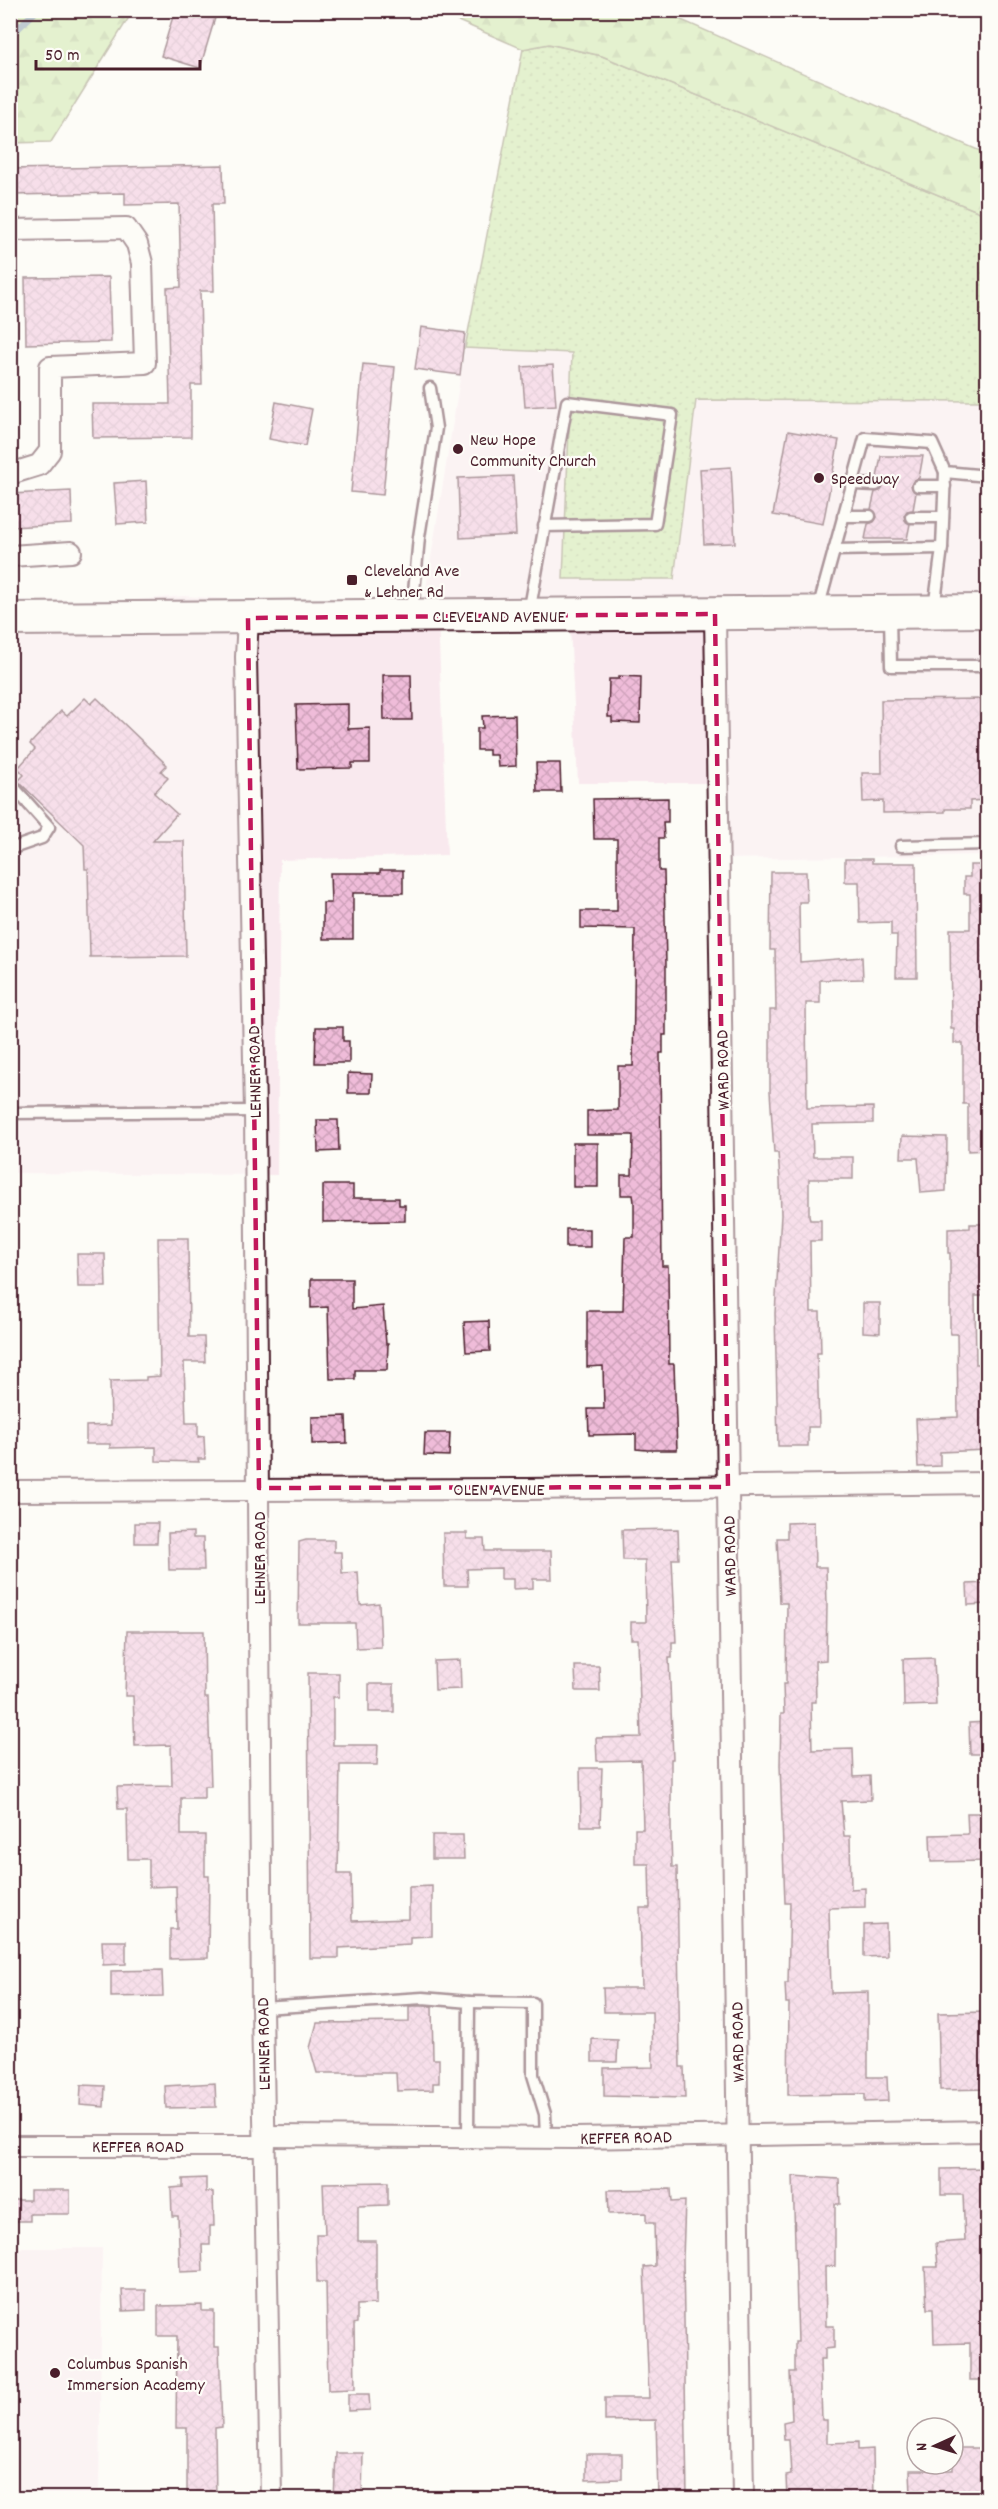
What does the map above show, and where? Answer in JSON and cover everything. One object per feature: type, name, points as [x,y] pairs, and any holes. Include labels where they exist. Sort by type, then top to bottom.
[{"type":"main road","name":"CLEVELAND AVENUE","points":[[10,619],[987,611]]},
{"type":"street","points":[[10,230],[126,228],[137,244],[142,263],[145,363],[50,367],[50,451],[39,465],[23,472],[10,474]]},
{"type":"street","points":[[10,556],[71,552]]},
{"type":"street","name":"WARD ROAD","points":[[715,614],[743,2499]]},
{"type":"street","name":"LEHNER ROAD","points":[[248,618],[246,657],[255,1111],[262,2008],[271,2499]]},
{"type":"street","name":"OLEN AVENUE","points":[[10,1491],[728,1487],[987,1483]]},
{"type":"street","name":"KEFFER ROAD","points":[[10,2146],[468,2136],[739,2136],[987,2131]]},
{"type":"lane","points":[[412,617],[419,537],[436,428],[430,388]]},
{"type":"lane","points":[[529,616],[544,526],[567,402],[672,415],[655,524],[544,526]]},
{"type":"lane","points":[[817,612],[865,438],[932,443],[945,472],[942,548],[934,611]]},
{"type":"lane","points":[[945,472],[987,476]]},
{"type":"lane","points":[[853,484],[876,485]]},
{"type":"lane","points":[[918,486],[945,486]]},
{"type":"lane","points":[[843,516],[870,516]]},
{"type":"lane","points":[[911,517],[943,517]]},
{"type":"lane","points":[[834,550],[942,548]]},
{"type":"lane","points":[[890,611],[891,666],[987,666]]},
{"type":"lane","points":[[10,783],[49,827],[42,838],[10,849]]},
{"type":"lane","points":[[902,846],[987,844]]},
{"type":"lane","points":[[10,1113],[255,1111]]},
{"type":"lane","points":[[262,2008],[423,1998],[469,2002],[533,2003],[533,2075],[545,2114],[546,2137]]},
{"type":"lane","points":[[468,2136],[469,2002]]},
{"type":"highlighted area","points":[[715,614],[728,1487],[259,1488],[248,618]]},
{"type":"shaded area","points":[[465,348],[572,353],[563,579],[673,579],[695,400],[987,401],[987,855],[715,859],[713,783],[578,783],[569,608],[438,616],[447,855],[280,860],[277,1175],[11,1173],[11,610],[184,596],[422,613]]},
{"type":"shaded area","name":"Columbus Spanish Immersion Academy","points":[[10,2248],[102,2248],[99,2498],[11,2498]]},
{"type":"green space","points":[[10,11],[133,11],[51,142],[11,143]]},
{"type":"green space","points":[[435,11],[661,11],[987,154],[987,215],[602,56],[549,44],[523,49]]},
{"type":"green space","points":[[548,44],[602,56],[987,215],[987,401],[696,400],[674,579],[563,579],[572,353],[465,348],[523,49]]},
{"type":"building","points":[[175,10],[190,10],[215,18],[200,68],[161,56]]},
{"type":"building","points":[[223,165],[224,204],[212,204],[214,291],[200,291],[202,385],[191,385],[191,437],[93,438],[92,404],[170,404],[167,288],[181,287],[179,204],[125,205],[125,193],[10,195],[10,169]]},
{"type":"building","points":[[109,277],[111,342],[26,344],[25,278]]},
{"type":"building","points":[[421,327],[465,333],[460,375],[415,369]]},
{"type":"building","points":[[363,364],[395,367],[383,495],[351,492]]},
{"type":"building","points":[[553,365],[556,405],[525,407],[522,367]]},
{"type":"building","points":[[276,402],[312,409],[305,446],[269,439]]},
{"type":"building","points":[[788,431],[839,440],[823,524],[773,515]]},
{"type":"building","points":[[881,456],[923,456],[919,478],[911,485],[916,493],[913,510],[907,511],[904,516],[910,524],[907,539],[865,539],[868,524],[874,522],[877,517],[871,509],[875,492],[880,491],[883,486],[877,478]]},
{"type":"building","points":[[731,467],[735,543],[704,544],[700,469]]},
{"type":"building","points":[[513,476],[516,535],[460,538],[458,478]]},
{"type":"building","points":[[146,481],[148,522],[117,524],[114,483]]},
{"type":"building","points":[[71,491],[72,524],[10,527],[10,494]]},
{"type":"building","points":[[383,675],[411,675],[412,720],[384,720]]},
{"type":"building","points":[[619,676],[641,677],[640,723],[612,722],[612,717],[608,717],[609,679],[619,679]]},
{"type":"building","points":[[85,698],[91,704],[97,698],[167,765],[161,771],[168,778],[154,793],[177,814],[153,841],[184,841],[186,956],[90,957],[88,869],[85,869],[84,845],[18,781],[24,775],[18,768],[35,749],[30,744],[61,711],[67,716]]},
{"type":"building","points":[[987,699],[987,800],[970,801],[970,809],[945,809],[945,812],[883,813],[883,801],[863,802],[862,773],[882,773],[881,700]]},
{"type":"building","points":[[348,704],[348,729],[370,728],[370,763],[352,763],[352,768],[298,769],[296,705]]},
{"type":"building","points":[[515,715],[516,766],[498,767],[497,755],[489,755],[489,750],[477,750],[477,728],[483,728],[482,716]]},
{"type":"building","points":[[536,763],[560,763],[561,792],[537,792]]},
{"type":"building","points":[[668,798],[668,822],[663,822],[664,838],[659,838],[659,871],[664,871],[666,965],[666,1035],[663,1035],[663,1053],[660,1053],[662,1266],[668,1266],[669,1364],[674,1364],[677,1450],[647,1450],[636,1449],[636,1434],[589,1435],[588,1409],[604,1409],[603,1366],[587,1367],[587,1311],[623,1311],[625,1237],[634,1237],[634,1202],[633,1195],[621,1195],[621,1175],[632,1175],[633,1135],[587,1135],[587,1111],[618,1110],[618,1066],[633,1066],[635,929],[581,928],[581,911],[617,911],[617,839],[594,839],[593,799]]},
{"type":"building","points":[[845,859],[872,859],[872,863],[916,863],[917,977],[896,977],[897,935],[891,935],[891,922],[860,923],[859,882],[845,882]]},
{"type":"building","points":[[970,865],[987,865],[987,1150],[968,1151],[968,1104],[963,1104],[963,1043],[954,1043],[954,1029],[951,1029],[950,929],[970,929],[970,894],[964,894],[964,877],[970,877]]},
{"type":"building","points":[[380,870],[403,870],[403,893],[353,893],[353,939],[323,939],[323,903],[331,903],[330,873],[380,873]]},
{"type":"building","points":[[771,872],[806,872],[807,902],[799,902],[800,962],[862,957],[863,979],[820,980],[820,1003],[806,1003],[807,1108],[873,1107],[873,1123],[812,1124],[813,1157],[853,1157],[853,1179],[809,1179],[810,1220],[821,1220],[821,1241],[810,1241],[811,1312],[820,1312],[821,1353],[817,1353],[819,1427],[808,1427],[808,1446],[778,1446],[775,1313],[781,1215],[778,1153],[774,1153],[770,1091],[770,1010],[776,1010],[775,950],[770,950]]},
{"type":"building","points":[[316,1027],[343,1027],[343,1041],[349,1041],[349,1063],[315,1063]]},
{"type":"building","points":[[348,1073],[372,1074],[371,1093],[348,1093]]},
{"type":"building","points":[[317,1120],[338,1120],[339,1151],[318,1152]]},
{"type":"building","points":[[902,1136],[947,1137],[946,1191],[921,1193],[918,1158],[901,1158]]},
{"type":"building","points":[[573,1143],[598,1143],[598,1187],[573,1187]]},
{"type":"building","points":[[323,1185],[353,1185],[353,1198],[399,1198],[399,1205],[405,1205],[405,1221],[323,1222]]},
{"type":"building","points":[[970,1224],[987,1224],[987,1252],[983,1252],[983,1296],[975,1296],[976,1364],[987,1364],[987,1450],[940,1452],[940,1466],[918,1467],[916,1419],[958,1417],[957,1334],[951,1334],[950,1330],[948,1229],[970,1228]]},
{"type":"building","points":[[566,1229],[590,1229],[590,1247],[566,1247]]},
{"type":"building","points":[[158,1238],[188,1238],[189,1337],[204,1337],[205,1362],[184,1362],[186,1423],[198,1423],[198,1437],[204,1436],[205,1459],[198,1459],[199,1462],[156,1461],[156,1447],[110,1448],[110,1444],[86,1444],[86,1426],[111,1425],[110,1381],[146,1380],[146,1377],[160,1376]]},
{"type":"building","points":[[77,1254],[105,1254],[106,1287],[78,1287]]},
{"type":"building","points":[[311,1279],[352,1279],[352,1309],[383,1306],[386,1344],[388,1344],[387,1370],[355,1370],[355,1379],[330,1379],[328,1307],[311,1308]]},
{"type":"building","points":[[863,1303],[880,1303],[880,1333],[863,1332]]},
{"type":"building","points":[[489,1321],[490,1351],[466,1352],[464,1322]]},
{"type":"building","points":[[346,1416],[347,1443],[312,1444],[312,1417]]},
{"type":"building","points":[[425,1433],[450,1433],[449,1456],[424,1455]]},
{"type":"building","points":[[814,1522],[815,1567],[826,1567],[827,1605],[826,1660],[815,1661],[816,1702],[811,1702],[812,1750],[853,1749],[854,1777],[870,1776],[871,1800],[841,1801],[844,1836],[850,1836],[851,1889],[865,1888],[865,1907],[829,1908],[831,1993],[868,1992],[868,2077],[887,2077],[888,2101],[865,2102],[865,2094],[788,2095],[789,2003],[786,2003],[785,1983],[788,1983],[790,1903],[785,1903],[780,1765],[781,1714],[784,1714],[783,1684],[786,1684],[787,1603],[780,1603],[777,1538],[787,1538],[787,1523]]},
{"type":"building","points":[[135,1523],[158,1523],[157,1543],[135,1543]]},
{"type":"building","points":[[678,1529],[679,1559],[672,1559],[676,1642],[672,1642],[672,1658],[669,1658],[673,1759],[671,1759],[671,1838],[672,1867],[677,1867],[680,2067],[684,2067],[685,2098],[604,2096],[604,2068],[653,2067],[652,2012],[604,2012],[603,1988],[642,1988],[640,1908],[650,1908],[649,1864],[635,1864],[635,1829],[643,1829],[641,1760],[597,1761],[596,1738],[641,1737],[638,1639],[631,1639],[631,1622],[646,1622],[645,1560],[623,1560],[622,1530]]},
{"type":"building","points":[[193,1532],[193,1538],[203,1538],[204,1570],[169,1570],[168,1533]]},
{"type":"building","points":[[443,1533],[467,1533],[467,1539],[484,1539],[485,1551],[551,1551],[552,1579],[533,1579],[533,1588],[513,1589],[513,1579],[501,1579],[501,1568],[467,1569],[468,1586],[444,1586]]},
{"type":"building","points":[[334,1540],[334,1552],[341,1552],[342,1573],[358,1572],[360,1605],[379,1603],[381,1647],[356,1648],[355,1623],[298,1623],[299,1542]]},
{"type":"building","points":[[987,1583],[987,1604],[968,1605],[967,1584]]},
{"type":"building","points":[[127,1631],[204,1631],[205,1698],[208,1698],[211,1786],[204,1786],[204,1798],[181,1798],[181,1835],[205,1835],[205,1876],[209,1876],[208,1958],[170,1959],[170,1929],[177,1929],[176,1886],[149,1887],[149,1859],[128,1859],[127,1809],[118,1809],[117,1787],[172,1786],[171,1745],[135,1746],[133,1696],[125,1696]]},
{"type":"building","points":[[934,1658],[936,1705],[904,1706],[903,1659]]},
{"type":"building","points":[[460,1660],[461,1689],[435,1690],[434,1661]]},
{"type":"building","points":[[575,1666],[599,1666],[600,1691],[576,1691]]},
{"type":"building","points":[[308,1673],[339,1673],[339,1697],[333,1697],[333,1745],[378,1745],[377,1765],[340,1765],[338,1874],[351,1874],[352,1921],[409,1919],[409,1887],[432,1886],[432,1936],[410,1937],[410,1944],[339,1948],[339,1958],[310,1958]]},
{"type":"building","points":[[369,1684],[394,1684],[394,1712],[369,1712]]},
{"type":"building","points":[[987,1722],[987,1754],[970,1754],[969,1723]]},
{"type":"building","points":[[580,1768],[602,1768],[600,1826],[581,1826]]},
{"type":"building","points":[[967,1813],[987,1813],[987,1861],[931,1862],[930,1835],[968,1834]]},
{"type":"building","points":[[432,1835],[463,1835],[464,1859],[432,1859]]},
{"type":"building","points":[[886,1924],[887,1956],[864,1957],[864,1925]]},
{"type":"building","points":[[102,1941],[126,1941],[126,1964],[103,1965]]},
{"type":"building","points":[[162,1970],[163,1996],[111,1997],[111,1971]]},
{"type":"building","points":[[409,2006],[432,2006],[433,2059],[439,2059],[439,2083],[433,2083],[433,2090],[397,2091],[396,2073],[317,2073],[310,2048],[317,2023],[409,2022]]},
{"type":"building","points":[[987,2012],[987,2089],[940,2090],[938,2013]]},
{"type":"building","points":[[592,2039],[618,2040],[617,2062],[592,2062]]},
{"type":"building","points":[[215,2083],[216,2107],[166,2108],[165,2086]]},
{"type":"building","points":[[81,2085],[105,2086],[104,2107],[80,2105]]},
{"type":"building","points":[[987,2168],[987,2380],[970,2380],[970,2343],[934,2344],[933,2309],[927,2309],[925,2267],[938,2267],[936,2243],[965,2241],[963,2195],[941,2195],[941,2169]]},
{"type":"building","points":[[793,2176],[839,2179],[840,2204],[835,2204],[835,2266],[825,2267],[826,2326],[834,2326],[834,2348],[825,2349],[825,2359],[820,2359],[822,2420],[827,2420],[827,2443],[858,2442],[858,2450],[873,2449],[874,2499],[787,2499],[786,2476],[791,2475],[789,2440],[784,2440],[783,2422],[792,2420],[790,2372],[795,2372],[795,2342],[798,2342]]},
{"type":"building","points":[[206,2178],[206,2192],[213,2192],[214,2226],[210,2226],[210,2245],[202,2245],[203,2271],[180,2272],[178,2216],[172,2216],[171,2188],[183,2187],[183,2179]]},
{"type":"building","points":[[388,2182],[388,2205],[358,2206],[358,2241],[376,2241],[376,2304],[357,2305],[357,2323],[354,2324],[355,2389],[328,2390],[326,2282],[317,2282],[316,2234],[325,2234],[323,2183]]},
{"type":"building","points":[[671,2189],[672,2202],[685,2201],[683,2259],[687,2497],[658,2498],[656,2420],[605,2421],[605,2398],[649,2398],[644,2267],[655,2266],[654,2223],[646,2223],[646,2213],[609,2214],[608,2190]]},
{"type":"building","points":[[30,2190],[70,2190],[70,2214],[30,2214],[30,2221],[10,2221],[10,2200],[30,2200]]},
{"type":"building","points":[[122,2290],[146,2290],[146,2310],[123,2311]]},
{"type":"building","points":[[202,2305],[202,2311],[214,2311],[214,2347],[219,2347],[222,2427],[215,2428],[216,2499],[187,2499],[187,2428],[176,2428],[177,2336],[158,2336],[158,2306]]},
{"type":"building","points":[[348,2394],[369,2394],[370,2410],[348,2411]]},
{"type":"building","points":[[965,2448],[987,2448],[987,2499],[954,2499],[953,2494],[911,2495],[910,2476],[965,2476]]},
{"type":"building","points":[[336,2453],[363,2453],[362,2499],[334,2499]]},
{"type":"building","points":[[586,2454],[622,2454],[622,2479],[586,2480]]},
{"type":"waterway","points":[[10,36],[37,10]]},
{"type":"place","name":"New Hope Community Church","points":[[458,449]]},
{"type":"place","name":"Speedway","points":[[819,478]]},
{"type":"place","name":"Cleveland Ave & Lehner Rd","points":[[352,580]]},
{"type":"place","name":"Columbus Spanish Immersion Academy","points":[[55,2373]]}]
